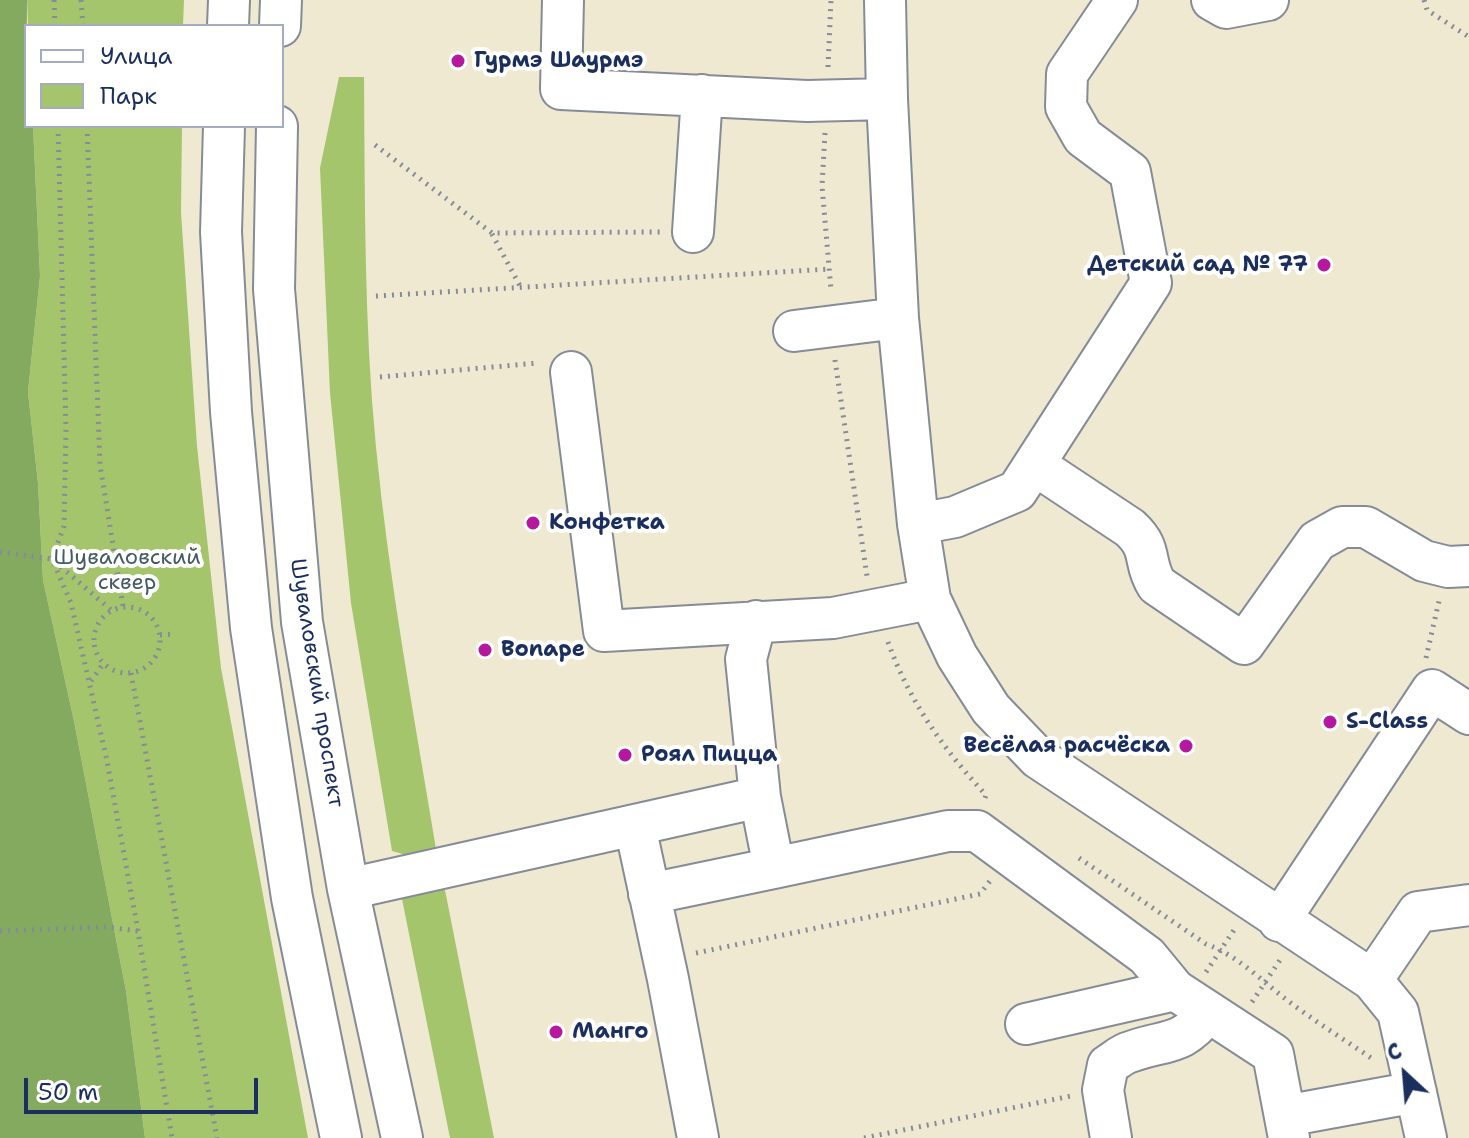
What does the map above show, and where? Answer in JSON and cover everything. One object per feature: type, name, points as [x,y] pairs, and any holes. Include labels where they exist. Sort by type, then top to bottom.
[{"type":"street","points":[[228,24],[229,0]]},
{"type":"street","points":[[280,24],[281,0]]},
{"type":"street","points":[[563,0],[561,89],[826,101],[887,99]]},
{"type":"street","points":[[885,0],[898,318],[918,524],[930,599],[957,656],[991,709],[1038,758],[1372,980],[1398,1012],[1426,1138]]},
{"type":"street","points":[[918,524],[955,517],[1017,491],[1151,283],[1130,172],[1083,137],[1066,107],[1067,74],[1117,0]]},
{"type":"street","points":[[1212,0],[1226,8],[1268,0]]},
{"type":"street","points":[[693,232],[702,95]]},
{"type":"street","points":[[224,128],[221,232],[231,412],[251,628],[292,898],[341,1138]]},
{"type":"street","name":"Шуваловский проспект","points":[[277,128],[274,289],[302,622],[348,889],[402,1138]]},
{"type":"street","points":[[813,328],[898,318]]},
{"type":"street","points":[[571,372],[604,631],[833,618],[930,599]]},
{"type":"street","points":[[1035,465],[1130,528],[1144,541],[1149,573],[1157,585],[1244,644],[1317,541],[1342,527],[1366,527],[1424,561],[1458,567]]},
{"type":"street","points":[[756,621],[746,659],[760,797],[774,868]]},
{"type":"street","points":[[1276,918],[1432,690],[1469,714]]},
{"type":"street","points":[[348,889],[760,797]]},
{"type":"street","points":[[649,894],[948,831],[987,810],[1009,855],[1147,956],[1201,1008],[1273,1054],[1287,1127],[1416,1092]]},
{"type":"street","points":[[635,826],[698,1138]]},
{"type":"street","points":[[1372,980],[1418,912],[1469,905]]},
{"type":"street","points":[[1026,1024],[1201,1008]]},
{"type":"street","points":[[1111,1138],[1103,1090],[1108,1065],[1127,1052],[1166,1044],[1194,1032],[1201,1008]]},
{"type":"path","points":[[54,0],[55,24]]},
{"type":"path","points":[[81,0],[83,24]]},
{"type":"path","points":[[831,0],[822,186],[830,269],[813,328],[876,611],[893,656],[933,733],[987,810]]},
{"type":"path","points":[[1424,0],[1427,10],[1469,37]]},
{"type":"path","points":[[58,128],[66,429],[64,526],[52,559],[71,603],[90,682],[138,931],[172,1138]]},
{"type":"path","points":[[87,128],[100,465],[123,606]]},
{"type":"path","points":[[375,145],[492,233],[520,286]]},
{"type":"path","points":[[492,233],[693,232]]},
{"type":"path","points":[[376,296],[830,269]]},
{"type":"path","points":[[380,377],[550,362],[571,372]]},
{"type":"path","points":[[0,552],[52,559],[111,610]]},
{"type":"path","points":[[1432,690],[1426,656],[1458,567]]},
{"type":"path","points":[[123,606],[140,609],[153,619],[160,635],[159,648],[144,669],[131,673],[116,671],[103,664],[95,650],[94,635],[99,621],[111,610],[123,606]]},
{"type":"path","points":[[160,635],[175,634]]},
{"type":"path","points":[[90,682],[103,664]]},
{"type":"path","points":[[131,673],[217,1138]]},
{"type":"path","points":[[664,959],[980,894],[1009,855]]},
{"type":"path","points":[[1077,856],[1266,981],[1282,996],[1416,1092]]},
{"type":"path","points":[[1201,1008],[1221,950],[1276,918]]},
{"type":"path","points":[[1266,981],[1276,918]]},
{"type":"path","points":[[0,931],[107,927],[138,931]]},
{"type":"path","points":[[1201,1008],[1266,981]]},
{"type":"path","points":[[864,1138],[1103,1090]]},
{"type":"green space","points":[[0,0],[27,0],[27,24],[24,24],[24,128],[33,128],[40,276],[28,392],[38,483],[43,580],[74,721],[126,991],[145,1138],[0,1138]]},
{"type":"green space","points":[[27,0],[184,0],[183,24],[28,24]]},
{"type":"green space","points":[[339,77],[364,77],[367,309],[376,447],[395,598],[436,849],[406,855],[392,851],[351,603],[330,393],[320,168]]},
{"type":"green space","name":"Шуваловский сквер","points":[[33,128],[182,128],[181,212],[197,446],[221,668],[308,1138],[145,1138],[126,991],[74,721],[43,580],[38,483],[28,392],[40,276]]},
{"type":"green space","points":[[444,885],[494,1138],[450,1138],[402,899],[415,890]]},
{"type":"place","name":"Гурмэ Шаурмэ","points":[[458,61]]},
{"type":"place","name":"Детский сад № 77","points":[[1324,265]]},
{"type":"place","name":"Конфетка","points":[[533,523]]},
{"type":"place","name":"Bonape","points":[[485,650]]},
{"type":"place","name":"S-Class","points":[[1330,722]]},
{"type":"place","name":"Весёлая расчёска","points":[[1186,746]]},
{"type":"place","name":"Роял Пицца","points":[[625,755]]},
{"type":"place","name":"Манго","points":[[556,1032]]}]
